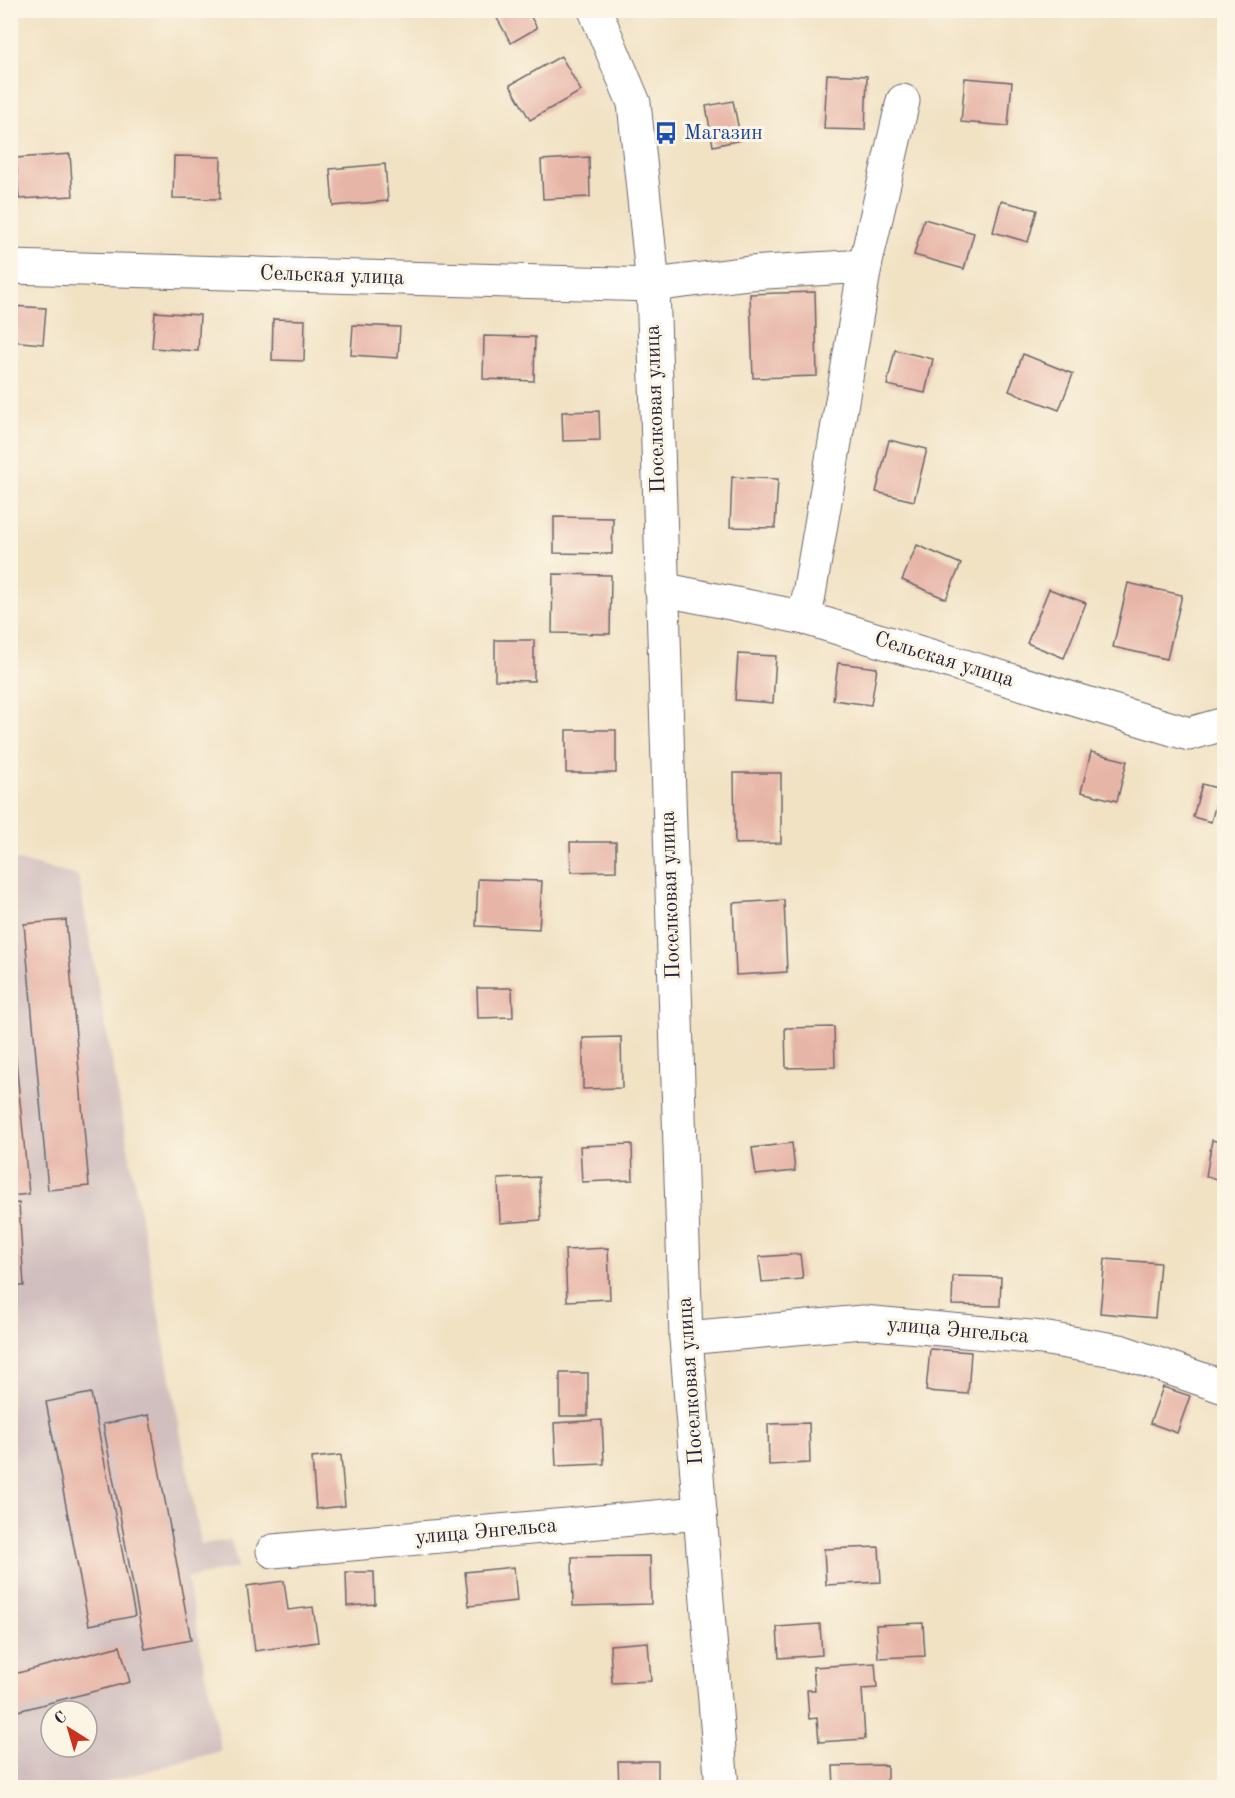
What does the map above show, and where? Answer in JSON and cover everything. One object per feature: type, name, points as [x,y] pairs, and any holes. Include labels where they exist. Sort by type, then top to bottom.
[{"type":"street","name":"Поселковая улица","points":[[595,10],[634,103],[653,285],[686,1338],[722,1788]]},
{"type":"street","points":[[805,618],[865,266],[903,101]]},
{"type":"street","name":"Сельская улица","points":[[10,267],[653,285],[749,273],[865,266]]},
{"type":"street","name":"Сельская улица","points":[[661,589],[805,618],[1189,734],[1224,749]]},
{"type":"street","points":[[1189,734],[1224,724]]},
{"type":"street","name":"улица Энгельса","points":[[686,1338],[862,1322],[1042,1338],[1120,1351],[1224,1387]]},
{"type":"street","name":"улица Энгельса","points":[[273,1551],[700,1514]]},
{"type":"shaded area","points":[[10,858],[78,876],[201,1544],[231,1540],[238,1567],[187,1578],[221,1751],[89,1787],[11,1787]]},
{"type":"building","points":[[499,10],[527,10],[537,28],[511,43],[494,13]]},
{"type":"building","points":[[561,56],[581,91],[530,120],[510,85]]},
{"type":"building","points":[[827,74],[867,76],[865,130],[824,129]]},
{"type":"building","points":[[965,78],[1012,82],[1008,126],[961,122]]},
{"type":"building","points":[[733,101],[741,140],[713,146],[706,106]]},
{"type":"building","points":[[70,154],[73,196],[19,199],[16,158]]},
{"type":"building","points":[[174,156],[221,157],[220,199],[173,198]]},
{"type":"building","points":[[589,157],[590,197],[543,199],[541,160]]},
{"type":"building","points":[[385,164],[388,201],[333,206],[330,169]]},
{"type":"building","points":[[1001,201],[1037,210],[1028,242],[993,232]]},
{"type":"building","points":[[924,219],[974,233],[964,269],[914,255]]},
{"type":"building","points":[[815,292],[817,376],[753,378],[750,294]]},
{"type":"building","points":[[10,306],[46,308],[43,344],[10,341]]},
{"type":"building","points":[[155,312],[200,315],[198,351],[152,348]]},
{"type":"building","points":[[273,319],[305,320],[304,361],[272,360]]},
{"type":"building","points":[[353,325],[400,327],[398,358],[351,355]]},
{"type":"building","points":[[484,336],[535,337],[534,381],[483,379]]},
{"type":"building","points":[[895,350],[933,359],[925,393],[887,385]]},
{"type":"building","points":[[1023,354],[1073,374],[1059,410],[1009,391]]},
{"type":"building","points":[[599,411],[600,440],[563,441],[562,412]]},
{"type":"building","points":[[889,440],[927,449],[914,501],[876,492]]},
{"type":"building","points":[[732,477],[778,479],[775,528],[730,527]]},
{"type":"building","points":[[554,517],[613,518],[612,554],[554,553]]},
{"type":"building","points":[[917,545],[961,564],[946,599],[902,580]]},
{"type":"building","points":[[553,574],[611,575],[610,634],[552,633]]},
{"type":"building","points":[[1128,583],[1182,595],[1167,659],[1113,647]]},
{"type":"building","points":[[1049,589],[1086,603],[1064,658],[1027,643]]},
{"type":"building","points":[[495,640],[534,640],[534,681],[495,680]]},
{"type":"building","points":[[738,654],[776,656],[773,703],[735,700]]},
{"type":"building","points":[[838,663],[877,668],[871,705],[833,700]]},
{"type":"building","points":[[566,730],[616,730],[616,773],[566,773]]},
{"type":"building","points":[[1091,752],[1127,761],[1117,801],[1081,792]]},
{"type":"building","points":[[734,773],[781,773],[781,843],[735,844]]},
{"type":"building","points":[[1202,784],[1220,789],[1211,822],[1193,817]]},
{"type":"building","points":[[570,842],[616,842],[616,871],[571,872]]},
{"type":"building","points":[[478,879],[542,881],[539,929],[476,926]]},
{"type":"building","points":[[784,900],[787,972],[736,975],[733,903]]},
{"type":"building","points":[[66,920],[89,1186],[48,1190],[24,924]]},
{"type":"building","points":[[477,988],[512,988],[513,1017],[478,1018]]},
{"type":"building","points":[[10,999],[29,1194],[10,1196]]},
{"type":"building","points":[[834,1027],[835,1067],[786,1068],[785,1028]]},
{"type":"building","points":[[621,1037],[622,1088],[583,1089],[583,1038]]},
{"type":"building","points":[[1212,1140],[1224,1143],[1224,1180],[1206,1177]]},
{"type":"building","points":[[792,1143],[795,1171],[756,1175],[752,1148]]},
{"type":"building","points":[[632,1144],[633,1180],[582,1182],[580,1146]]},
{"type":"building","points":[[539,1177],[541,1220],[500,1223],[498,1179]]},
{"type":"building","points":[[19,1203],[24,1286],[10,1286],[10,1204]]},
{"type":"building","points":[[608,1248],[610,1299],[567,1301],[565,1250]]},
{"type":"building","points":[[800,1254],[803,1279],[762,1282],[759,1257]]},
{"type":"building","points":[[1105,1259],[1160,1263],[1155,1318],[1100,1313]]},
{"type":"building","points":[[953,1276],[1001,1277],[1000,1306],[952,1305]]},
{"type":"building","points":[[930,1349],[971,1352],[968,1394],[926,1391]]},
{"type":"building","points":[[560,1373],[588,1373],[588,1416],[560,1416]]},
{"type":"building","points":[[1163,1387],[1190,1396],[1177,1433],[1150,1423]]},
{"type":"building","points":[[91,1393],[135,1616],[89,1625],[46,1402]]},
{"type":"building","points":[[149,1415],[191,1640],[145,1649],[103,1424]]},
{"type":"building","points":[[602,1420],[604,1464],[556,1466],[554,1423]]},
{"type":"building","points":[[809,1423],[810,1463],[769,1465],[768,1424]]},
{"type":"building","points":[[341,1455],[345,1506],[316,1509],[312,1458]]},
{"type":"building","points":[[879,1547],[881,1582],[826,1585],[824,1549]]},
{"type":"building","points":[[650,1556],[651,1604],[573,1606],[572,1557]]},
{"type":"building","points":[[514,1567],[517,1601],[469,1606],[465,1572]]},
{"type":"building","points":[[346,1572],[374,1572],[375,1604],[347,1606]]},
{"type":"building","points":[[284,1581],[288,1610],[313,1607],[318,1642],[255,1651],[247,1586]]},
{"type":"building","points":[[923,1623],[925,1656],[878,1658],[876,1625]]},
{"type":"building","points":[[820,1624],[822,1655],[779,1658],[777,1627]]},
{"type":"building","points":[[648,1642],[651,1681],[612,1683],[610,1645]]},
{"type":"building","points":[[120,1646],[130,1682],[64,1699],[39,1699],[39,1706],[10,1713],[10,1675]]},
{"type":"building","points":[[875,1663],[877,1688],[862,1689],[865,1739],[819,1742],[817,1718],[809,1719],[807,1690],[815,1690],[813,1667]]},
{"type":"building","points":[[618,1761],[658,1761],[658,1788],[619,1788]]},
{"type":"building","points":[[887,1765],[887,1788],[834,1788],[833,1766]]},
{"type":"place","name":"Магазин","points":[[666,133]]}]
